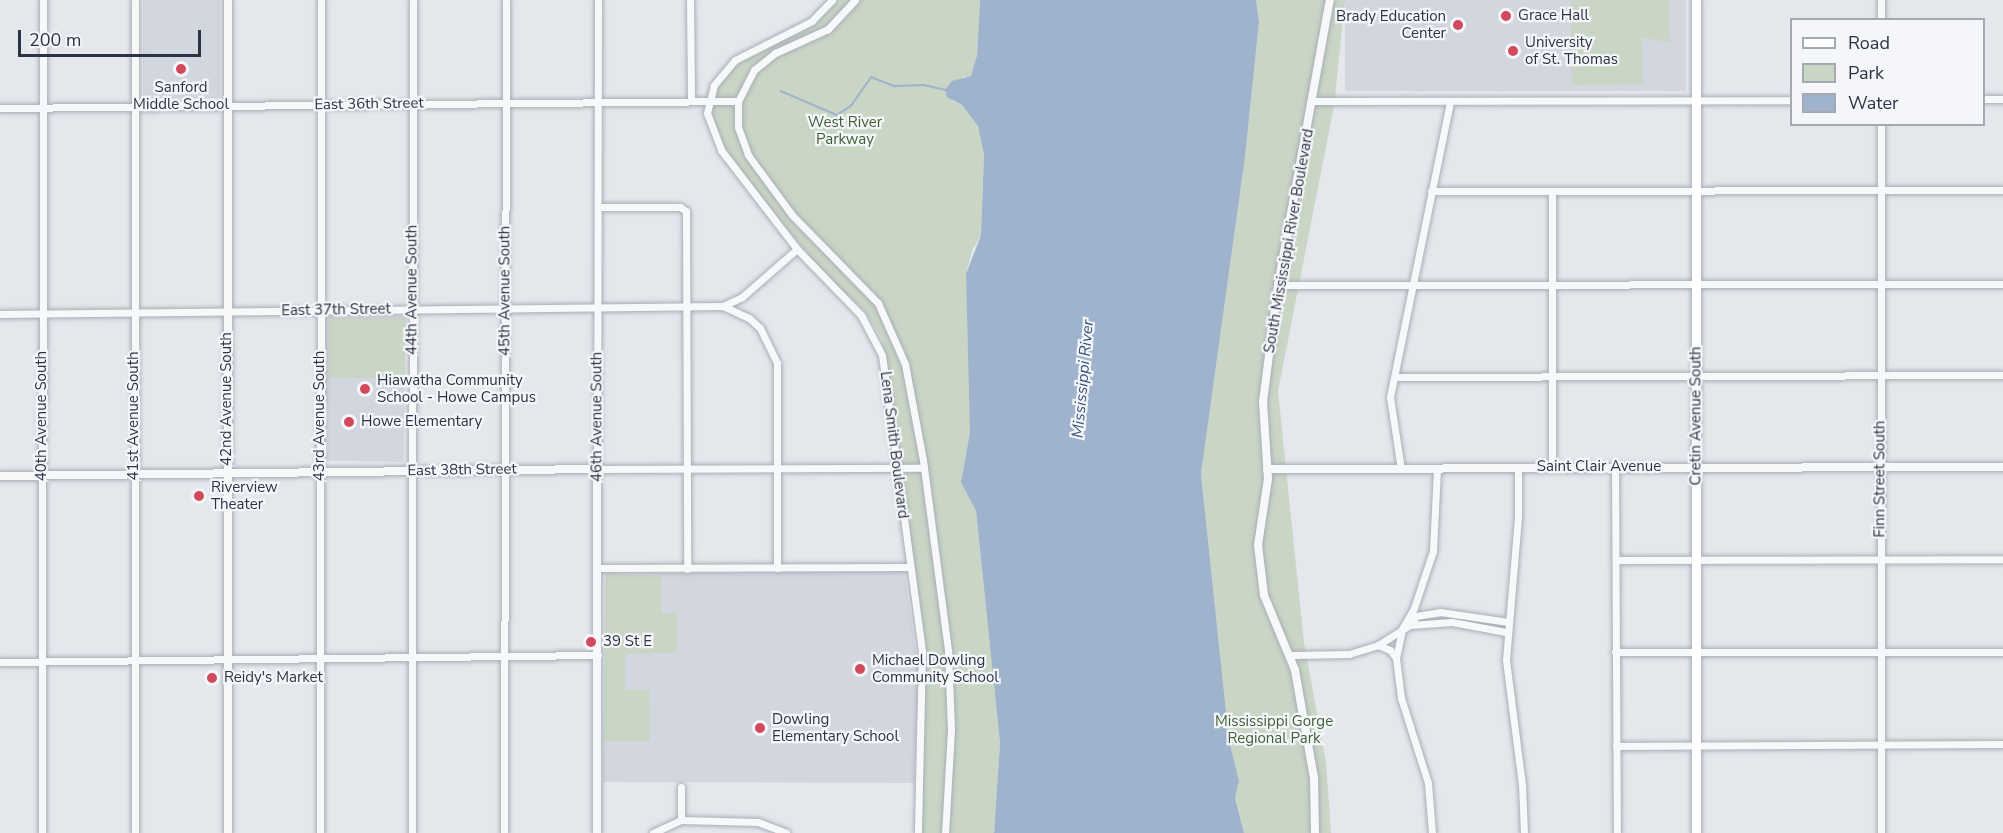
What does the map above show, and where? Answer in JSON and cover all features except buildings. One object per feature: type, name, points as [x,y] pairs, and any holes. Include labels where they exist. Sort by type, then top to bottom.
[{"type":"main road","name":"Cretin Avenue South","points":[[1696,0],[1696,833]]},
{"type":"street","name":"40th Avenue South","points":[[42,833],[43,0]]},
{"type":"street","name":"41st Avenue South","points":[[135,0],[135,833]]},
{"type":"street","name":"42nd Avenue South","points":[[228,0],[226,475],[228,833]]},
{"type":"street","name":"43rd Avenue South","points":[[320,833],[321,0]]},
{"type":"street","name":"44th Avenue South","points":[[412,833],[413,0]]},
{"type":"street","name":"45th Avenue South","points":[[504,833],[506,0]]},
{"type":"street","name":"46th Avenue South","points":[[597,833],[598,0]]},
{"type":"street","points":[[690,0],[691,101]]},
{"type":"street","points":[[708,101],[714,85],[735,60],[812,21],[832,0]]},
{"type":"street","points":[[855,0],[828,29],[764,61],[750,76],[738,101],[740,139],[754,164],[792,215],[878,303],[889,322],[911,385],[924,468],[951,699],[945,833]]},
{"type":"street","name":"South Mississippi River Boulevard","points":[[1316,833],[1314,778],[1292,655],[1264,595],[1258,562],[1268,469],[1263,408],[1278,285],[1314,101],[1330,0]]},
{"type":"street","points":[[1881,0],[1881,18]]},
{"type":"street","points":[[1985,99],[2003,99]]},
{"type":"street","points":[[1401,469],[1391,410],[1394,377],[1450,100]]},
{"type":"street","points":[[1314,101],[1790,100]]},
{"type":"street","name":"Lena Smith Boulevard","points":[[708,101],[709,126],[721,150],[797,249],[861,315],[877,342],[886,370],[924,696],[918,833]]},
{"type":"street","name":"East 36th Street","points":[[0,108],[738,101]]},
{"type":"street","name":"Finn Street South","points":[[1881,126],[1881,833]]},
{"type":"street","points":[[1431,191],[2003,190]]},
{"type":"street","points":[[1552,191],[1552,467]]},
{"type":"street","points":[[598,207],[685,210],[688,307],[687,569]]},
{"type":"street","name":"East 37th Street","points":[[0,314],[723,306],[742,297],[797,249]]},
{"type":"street","points":[[1278,285],[2003,284]]},
{"type":"street","points":[[723,306],[749,318],[774,350],[778,377],[777,568]]},
{"type":"street","points":[[1394,377],[2003,375]]},
{"type":"street","points":[[1615,467],[1617,833]]},
{"type":"street","name":"Saint Clair Avenue","points":[[1268,469],[2003,467]]},
{"type":"street","name":"East 38th Street","points":[[0,476],[597,469],[924,468]]},
{"type":"street","points":[[1518,468],[1518,527],[1506,632],[1507,684],[1522,785],[1524,833]]},
{"type":"street","points":[[1432,833],[1428,783],[1401,698],[1396,658],[1402,629],[1416,603],[1433,550],[1437,469]]},
{"type":"street","points":[[1616,560],[2003,559]]},
{"type":"street","points":[[597,568],[910,567]]},
{"type":"street","points":[[1410,625],[1416,616],[1440,612],[1508,622]]},
{"type":"street","points":[[1292,655],[1349,654],[1378,645],[1410,625],[1452,622],[1506,632]]},
{"type":"street","points":[[1378,645],[1390,650],[1396,658]]},
{"type":"street","points":[[1615,652],[2003,652]]},
{"type":"street","points":[[0,662],[598,655]]},
{"type":"street","points":[[1616,746],[2003,744]]},
{"type":"street","points":[[681,787],[681,820]]},
{"type":"street","points":[[652,833],[681,820],[758,822],[786,833]]},
{"type":"shaded area","name":"Sanford Middle School","points":[[143,0],[220,0],[220,98],[143,98]]},
{"type":"shaded area","name":"University of St. Thomas","points":[[1345,0],[1686,0],[1686,91],[1345,91]]},
{"type":"shaded area","name":"Hiawatha Community School - Howe Campus","points":[[326,315],[406,316],[403,462],[323,461]]},
{"type":"shaded area","name":"Dowling Elementary School","points":[[904,571],[919,674],[914,783],[603,782],[605,574]]},
{"type":"green space","name":"West River Parkway","points":[[836,0],[980,0],[977,55],[971,77],[963,77],[952,101],[962,105],[978,126],[984,155],[981,235],[972,251],[966,274],[971,385],[970,432],[962,475],[976,511],[1000,743],[994,833],[922,833],[926,651],[882,339],[865,311],[830,280],[770,209],[724,148],[713,125],[711,101],[726,74],[751,53],[814,24]]},
{"type":"green space","name":"Mississippi Gorge Regional Park","points":[[1256,0],[1345,0],[1334,106],[1278,391],[1304,643],[1326,762],[1331,833],[1244,833],[1235,798],[1239,781],[1229,740],[1201,474],[1245,157],[1259,22]]},
{"type":"green space","points":[[1571,0],[1669,0],[1670,43],[1642,37],[1643,84],[1572,85]]},
{"type":"green space","points":[[329,318],[405,318],[405,378],[329,378]]},
{"type":"green space","points":[[606,573],[661,576],[661,613],[677,614],[677,653],[625,654],[625,690],[649,690],[650,741],[604,741]]},
{"type":"water","name":"Mississippi River","points":[[980,0],[1256,0],[1259,22],[1245,157],[1201,474],[1229,740],[1239,781],[1235,798],[1244,833],[994,833],[1000,743],[976,511],[961,482],[970,432],[966,274],[981,235],[984,155],[978,126],[962,105],[947,97],[945,90],[952,81],[971,76],[977,55]]},
{"type":"waterway","points":[[781,91],[837,115],[851,106],[871,77],[895,86],[924,85],[945,90]]},
{"type":"place","name":"Grace Hall","points":[[1506,16]]},
{"type":"place","name":"Brady Education Center","points":[[1458,25]]},
{"type":"place","name":"University of St. Thomas","points":[[1513,51]]},
{"type":"place","name":"Sanford Middle School","points":[[181,69]]},
{"type":"place","name":"Hiawatha Community School - Howe Campus","points":[[365,389]]},
{"type":"place","name":"Howe Elementary","points":[[349,422]]},
{"type":"place","name":"Riverview Theater","points":[[199,496]]},
{"type":"place","name":"39 St E","points":[[591,642]]},
{"type":"place","name":"Michael Dowling Community School","points":[[860,669]]},
{"type":"place","name":"Reidy's Market","points":[[212,678]]},
{"type":"place","name":"Dowling Elementary School","points":[[760,728]]}]
